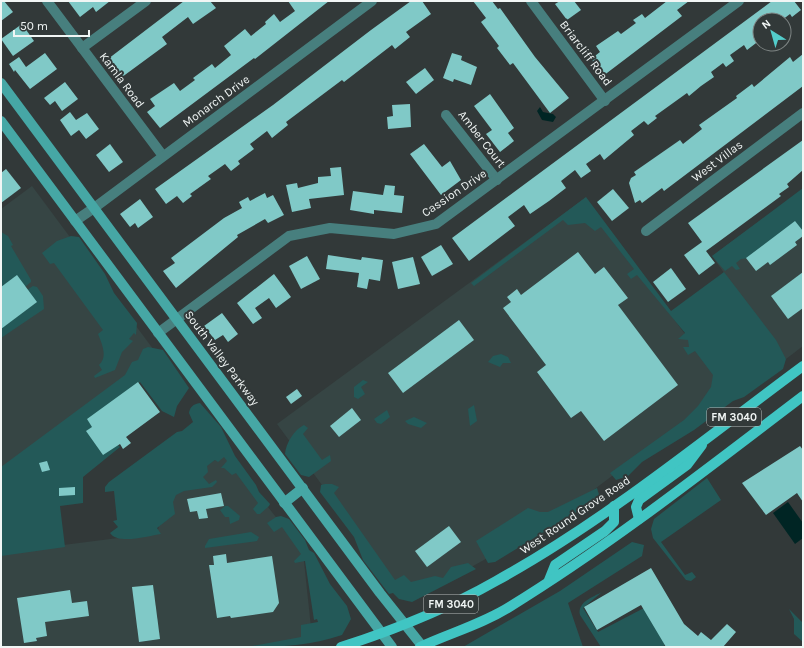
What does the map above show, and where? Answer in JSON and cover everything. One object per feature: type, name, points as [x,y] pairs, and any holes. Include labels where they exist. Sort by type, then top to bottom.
[{"type":"main road","name":"South Valley Parkway","points":[[1,83],[422,647]]},
{"type":"main road","points":[[1,121],[392,647]]},
{"type":"main road","name":"West Round Grove Road","points":[[341,647],[405,625],[496,582],[554,547],[614,506],[803,366]]},
{"type":"main road","name":"FM 3040","points":[[422,647],[510,607],[639,519],[803,396]]},
{"type":"main road","points":[[639,519],[636,507],[639,500],[687,465],[708,436]]},
{"type":"main road","points":[[284,503],[303,488]]},
{"type":"main road","points":[[549,580],[555,565],[604,531],[614,522],[614,506]]},
{"type":"street","name":"Kamla Road","points":[[47,1],[163,156]]},
{"type":"street","points":[[82,48],[146,1]]},
{"type":"street","name":"Monarch Drive","points":[[75,220],[94,208],[372,1]]},
{"type":"street","name":"Briarcliff Road","points":[[531,1],[605,100]]},
{"type":"street","name":"Cassion Drive","points":[[158,333],[178,320],[289,236],[330,228],[394,234],[425,228],[436,224],[739,1]]},
{"type":"street","name":"West Villas","points":[[646,231],[803,112]]},
{"type":"street","name":"Amber Court","points":[[446,115],[497,180]]},
{"type":"shaded area","points":[[540,107],[543,112],[553,114],[556,117],[553,122],[542,120],[537,111]]},
{"type":"shaded area","points":[[32,186],[162,361],[1,481],[1,209]]},
{"type":"shaded area","points":[[803,188],[803,232],[749,258],[741,259],[736,263],[740,269],[736,270],[732,266],[725,271],[712,256]]},
{"type":"shaded area","points":[[803,189],[803,346],[786,359],[712,256]]},
{"type":"shaded area","points":[[586,197],[671,311],[724,272],[776,340],[786,359],[783,369],[744,397],[733,401],[694,430],[642,462],[628,476],[616,480],[610,473],[684,420],[698,406],[711,387],[713,375],[695,351],[688,355],[683,347],[689,347],[688,340],[678,339],[685,333],[637,275],[631,279],[627,274],[634,269],[601,227],[595,231],[585,223],[568,225],[563,220],[474,286],[471,283]]},
{"type":"shaded area","points":[[585,198],[726,390],[547,525],[455,576],[425,590],[395,584],[277,424]]},
{"type":"shaded area","points":[[1,232],[8,236],[13,245],[11,246],[31,280],[31,282],[25,287],[27,290],[33,286],[37,287],[43,296],[44,309],[1,338]]},
{"type":"shaded area","points":[[71,236],[79,237],[105,274],[114,293],[137,323],[136,335],[134,333],[129,339],[133,341],[122,352],[115,370],[95,378],[94,376],[102,370],[99,365],[102,362],[104,354],[98,334],[103,330],[54,263],[50,264],[42,253],[57,241]]},
{"type":"shaded area","points":[[148,347],[163,350],[189,388],[177,406],[174,417],[162,411],[140,382],[91,418],[120,447],[83,477],[83,503],[60,506],[65,547],[1,556],[1,467],[125,375],[132,362],[138,360],[143,349]]},
{"type":"shaded area","points":[[501,354],[508,357],[511,363],[503,363],[500,367],[488,362],[493,356]]},
{"type":"shaded area","points":[[363,380],[368,382],[361,387],[365,394],[358,399],[354,397],[354,387]]},
{"type":"shaded area","points":[[200,403],[221,427],[235,456],[256,485],[259,492],[270,504],[269,506],[260,514],[257,514],[253,509],[258,503],[236,473],[232,475],[224,468],[221,468],[227,461],[224,457],[218,462],[215,460],[207,466],[208,472],[203,477],[209,484],[216,480],[217,482],[212,487],[184,491],[176,495],[173,502],[175,514],[157,528],[161,534],[134,539],[114,537],[110,533],[118,527],[113,521],[117,520],[114,491],[105,492],[105,487],[109,482],[193,422],[189,411],[191,407]]},
{"type":"shaded area","points":[[474,405],[477,421],[470,426],[468,409]]},
{"type":"shaded area","points":[[387,410],[390,417],[381,424],[377,423],[374,419]]},
{"type":"shaded area","points":[[414,417],[427,423],[421,428],[408,424],[405,421]]},
{"type":"shaded area","points":[[304,425],[308,428],[303,434],[322,460],[330,455],[331,461],[309,477],[301,475],[285,454],[291,437],[300,427]]},
{"type":"shaded area","points":[[226,453],[303,552],[312,637],[250,647],[1,647],[1,553],[157,533],[170,489]]},
{"type":"shaded area","points":[[707,478],[721,500],[661,542],[685,575],[692,572],[696,577],[691,581],[686,580],[653,538],[651,529],[654,519]]},
{"type":"shaded area","points":[[332,484],[339,487],[334,493],[395,580],[404,575],[411,582],[435,576],[443,578],[451,567],[468,563],[476,569],[412,602],[399,599],[393,593],[389,594],[363,560],[354,537],[320,492],[321,485]]},
{"type":"shaded area","points":[[597,488],[600,498],[495,562],[488,563],[476,541],[528,508],[540,512],[548,512]]},
{"type":"shaded area","points":[[788,502],[803,523],[803,538],[795,544],[773,513]]},
{"type":"shaded area","points":[[225,506],[228,506],[240,516],[239,520],[230,524],[229,517],[225,517],[220,510]]},
{"type":"shaded area","points":[[281,516],[289,519],[305,540],[309,550],[314,553],[330,584],[347,606],[351,619],[342,635],[330,639],[295,645],[247,647],[301,637],[301,625],[318,622],[317,619],[314,620],[305,561],[295,563],[294,561],[301,554],[282,527],[274,532],[267,523],[276,517]]},
{"type":"shaded area","points":[[251,532],[259,537],[257,541],[205,548],[209,539]]},
{"type":"shaded area","points":[[632,542],[644,545],[642,556],[568,603],[583,647],[463,647],[560,591]]},
{"type":"shaded area","points":[[602,592],[583,608],[598,632],[644,608],[666,643],[663,647],[601,647],[580,615],[580,610],[586,600]]},
{"type":"shaded area","points":[[789,609],[803,623],[803,642],[794,634],[794,619]]},
{"type":"building","points":[[1,1],[4,1],[13,12],[1,21]]},
{"type":"building","points":[[68,1],[110,1],[96,12],[93,7],[80,17]]},
{"type":"building","points":[[184,1],[210,1],[216,8],[193,24],[188,17],[162,37],[167,44],[118,80],[104,62]]},
{"type":"building","points":[[288,1],[329,1],[255,59],[254,58],[160,128],[147,112],[155,106],[150,99],[174,83],[180,91],[195,80],[193,78],[212,64],[215,68],[231,55],[224,46],[245,29],[251,36],[266,24],[265,22],[274,14],[280,22],[295,11]]},
{"type":"building","points":[[411,1],[422,1],[431,14],[406,32],[410,37],[395,49],[392,45],[344,82],[342,80],[286,122],[288,125],[272,138],[267,131],[250,144],[254,149],[238,161],[240,164],[231,171],[225,164],[208,176],[211,179],[190,194],[192,196],[183,203],[177,196],[166,204],[155,189],[273,105]]},
{"type":"building","points":[[473,1],[492,1],[498,9],[500,8],[535,57],[569,98],[550,113],[513,63],[510,65],[497,48],[499,46],[481,22],[486,18]]},
{"type":"building","points":[[560,1],[574,1],[581,10],[567,20],[555,4]]},
{"type":"building","points":[[667,1],[689,1],[677,10],[682,16],[603,76],[591,59],[600,52],[596,46],[618,31],[621,34],[636,23],[633,20],[642,14],[645,18]]},
{"type":"building","points":[[772,1],[794,1],[801,10],[792,17],[792,12],[757,12]]},
{"type":"building","points":[[752,16],[752,46],[747,50],[744,45],[730,55],[734,61],[726,67],[723,63],[711,72],[714,77],[689,96],[687,93],[655,116],[657,118],[648,125],[644,121],[631,131],[634,135],[604,160],[600,154],[586,164],[591,171],[581,178],[575,170],[561,181],[566,188],[530,214],[524,205],[508,217],[515,226],[469,261],[452,238]]},
{"type":"building","points":[[22,24],[34,41],[13,56],[1,39]]},
{"type":"building","points":[[45,53],[57,69],[30,89],[15,70],[14,72],[9,64],[19,57],[26,67]]},
{"type":"building","points":[[452,53],[462,56],[461,60],[477,67],[471,85],[454,79],[453,82],[443,78]]},
{"type":"building","points":[[803,54],[803,86],[664,191],[662,188],[642,203],[640,200],[635,203],[629,183],[631,178],[636,175],[634,172],[680,140],[683,144],[702,129],[699,125],[737,98],[736,96],[752,84],[754,87],[790,57],[793,62]]},
{"type":"building","points":[[425,68],[434,80],[416,94],[406,82]]},
{"type":"building","points":[[65,82],[78,99],[62,111],[55,101],[50,105],[44,98]]},
{"type":"building","points":[[490,94],[514,128],[508,133],[514,141],[500,152],[486,134],[492,130],[474,106]]},
{"type":"building","points":[[410,104],[411,127],[388,129],[387,117],[393,116],[392,105]]},
{"type":"building","points":[[70,112],[76,120],[87,113],[99,129],[86,139],[79,130],[71,136],[60,120]]},
{"type":"building","points":[[803,140],[803,170],[787,184],[789,187],[779,194],[781,196],[706,251],[715,263],[699,275],[684,255],[702,242],[688,223]]},
{"type":"building","points":[[110,144],[123,162],[109,172],[96,155]]},
{"type":"building","points":[[424,144],[442,167],[450,161],[461,180],[441,195],[410,154]]},
{"type":"building","points":[[341,167],[344,195],[309,199],[311,208],[292,212],[286,185],[297,183],[298,188],[318,183],[318,177],[331,176],[330,168]]},
{"type":"building","points":[[6,169],[21,188],[1,203],[1,173]]},
{"type":"building","points":[[385,185],[395,186],[394,195],[404,196],[402,213],[374,210],[374,214],[350,210],[353,191],[383,195]]},
{"type":"building","points":[[613,189],[629,208],[612,221],[597,202]]},
{"type":"building","points":[[265,193],[267,198],[273,195],[284,215],[268,223],[265,219],[237,235],[238,237],[176,288],[163,271],[175,263],[171,258],[224,218],[242,208],[239,202],[248,197],[250,201]]},
{"type":"building","points":[[140,199],[153,217],[138,228],[135,223],[130,227],[120,214]]},
{"type":"building","points":[[795,221],[803,231],[803,236],[795,242],[797,245],[770,265],[768,262],[756,271],[746,258]]},
{"type":"building","points":[[441,245],[453,264],[432,276],[421,257]]},
{"type":"building","points":[[578,252],[595,274],[604,267],[628,298],[618,305],[678,385],[604,441],[581,411],[571,418],[537,372],[546,365],[503,308],[511,302],[507,297],[517,289],[521,295]]},
{"type":"building","points":[[328,255],[361,260],[362,257],[383,260],[380,281],[369,279],[367,289],[357,287],[359,273],[326,269]]},
{"type":"building","points":[[307,256],[320,279],[301,289],[289,266]]},
{"type":"building","points":[[413,257],[420,284],[398,289],[392,262]]},
{"type":"building","points":[[671,268],[686,289],[668,302],[653,282]]},
{"type":"building","points":[[803,272],[803,308],[788,319],[771,296]]},
{"type":"building","points":[[274,274],[291,297],[276,308],[269,298],[255,308],[262,318],[253,324],[237,303]]},
{"type":"building","points":[[17,275],[37,302],[1,329],[1,287]]},
{"type":"building","points":[[222,313],[238,334],[228,342],[223,335],[215,340],[204,326]]},
{"type":"building","points":[[459,320],[474,340],[403,393],[388,373]]},
{"type":"building","points":[[138,382],[160,412],[126,437],[131,443],[123,449],[120,444],[103,455],[86,431],[92,427],[87,419]]},
{"type":"building","points":[[297,389],[302,396],[291,404],[286,397]]},
{"type":"building","points":[[352,408],[361,420],[339,437],[330,426]]},
{"type":"building","points":[[800,446],[803,450],[803,502],[797,493],[766,515],[742,483]]},
{"type":"building","points":[[47,461],[50,470],[42,472],[39,463]]},
{"type":"building","points":[[75,487],[75,495],[59,496],[59,488]]},
{"type":"building","points":[[221,493],[224,506],[206,509],[208,518],[199,519],[197,511],[190,512],[187,499]]},
{"type":"building","points":[[449,526],[461,542],[427,567],[415,551]]},
{"type":"building","points":[[226,554],[227,563],[272,556],[279,603],[273,612],[231,618],[230,616],[217,618],[209,565],[214,565],[213,556]]},
{"type":"building","points":[[651,568],[684,624],[698,636],[701,632],[711,640],[727,624],[736,632],[723,647],[666,647],[641,605],[597,630],[584,607]]},
{"type":"building","points":[[153,585],[160,639],[139,642],[132,587]]},
{"type":"building","points":[[70,590],[72,603],[87,601],[89,616],[45,622],[47,636],[36,638],[37,641],[24,643],[17,598]]}]
